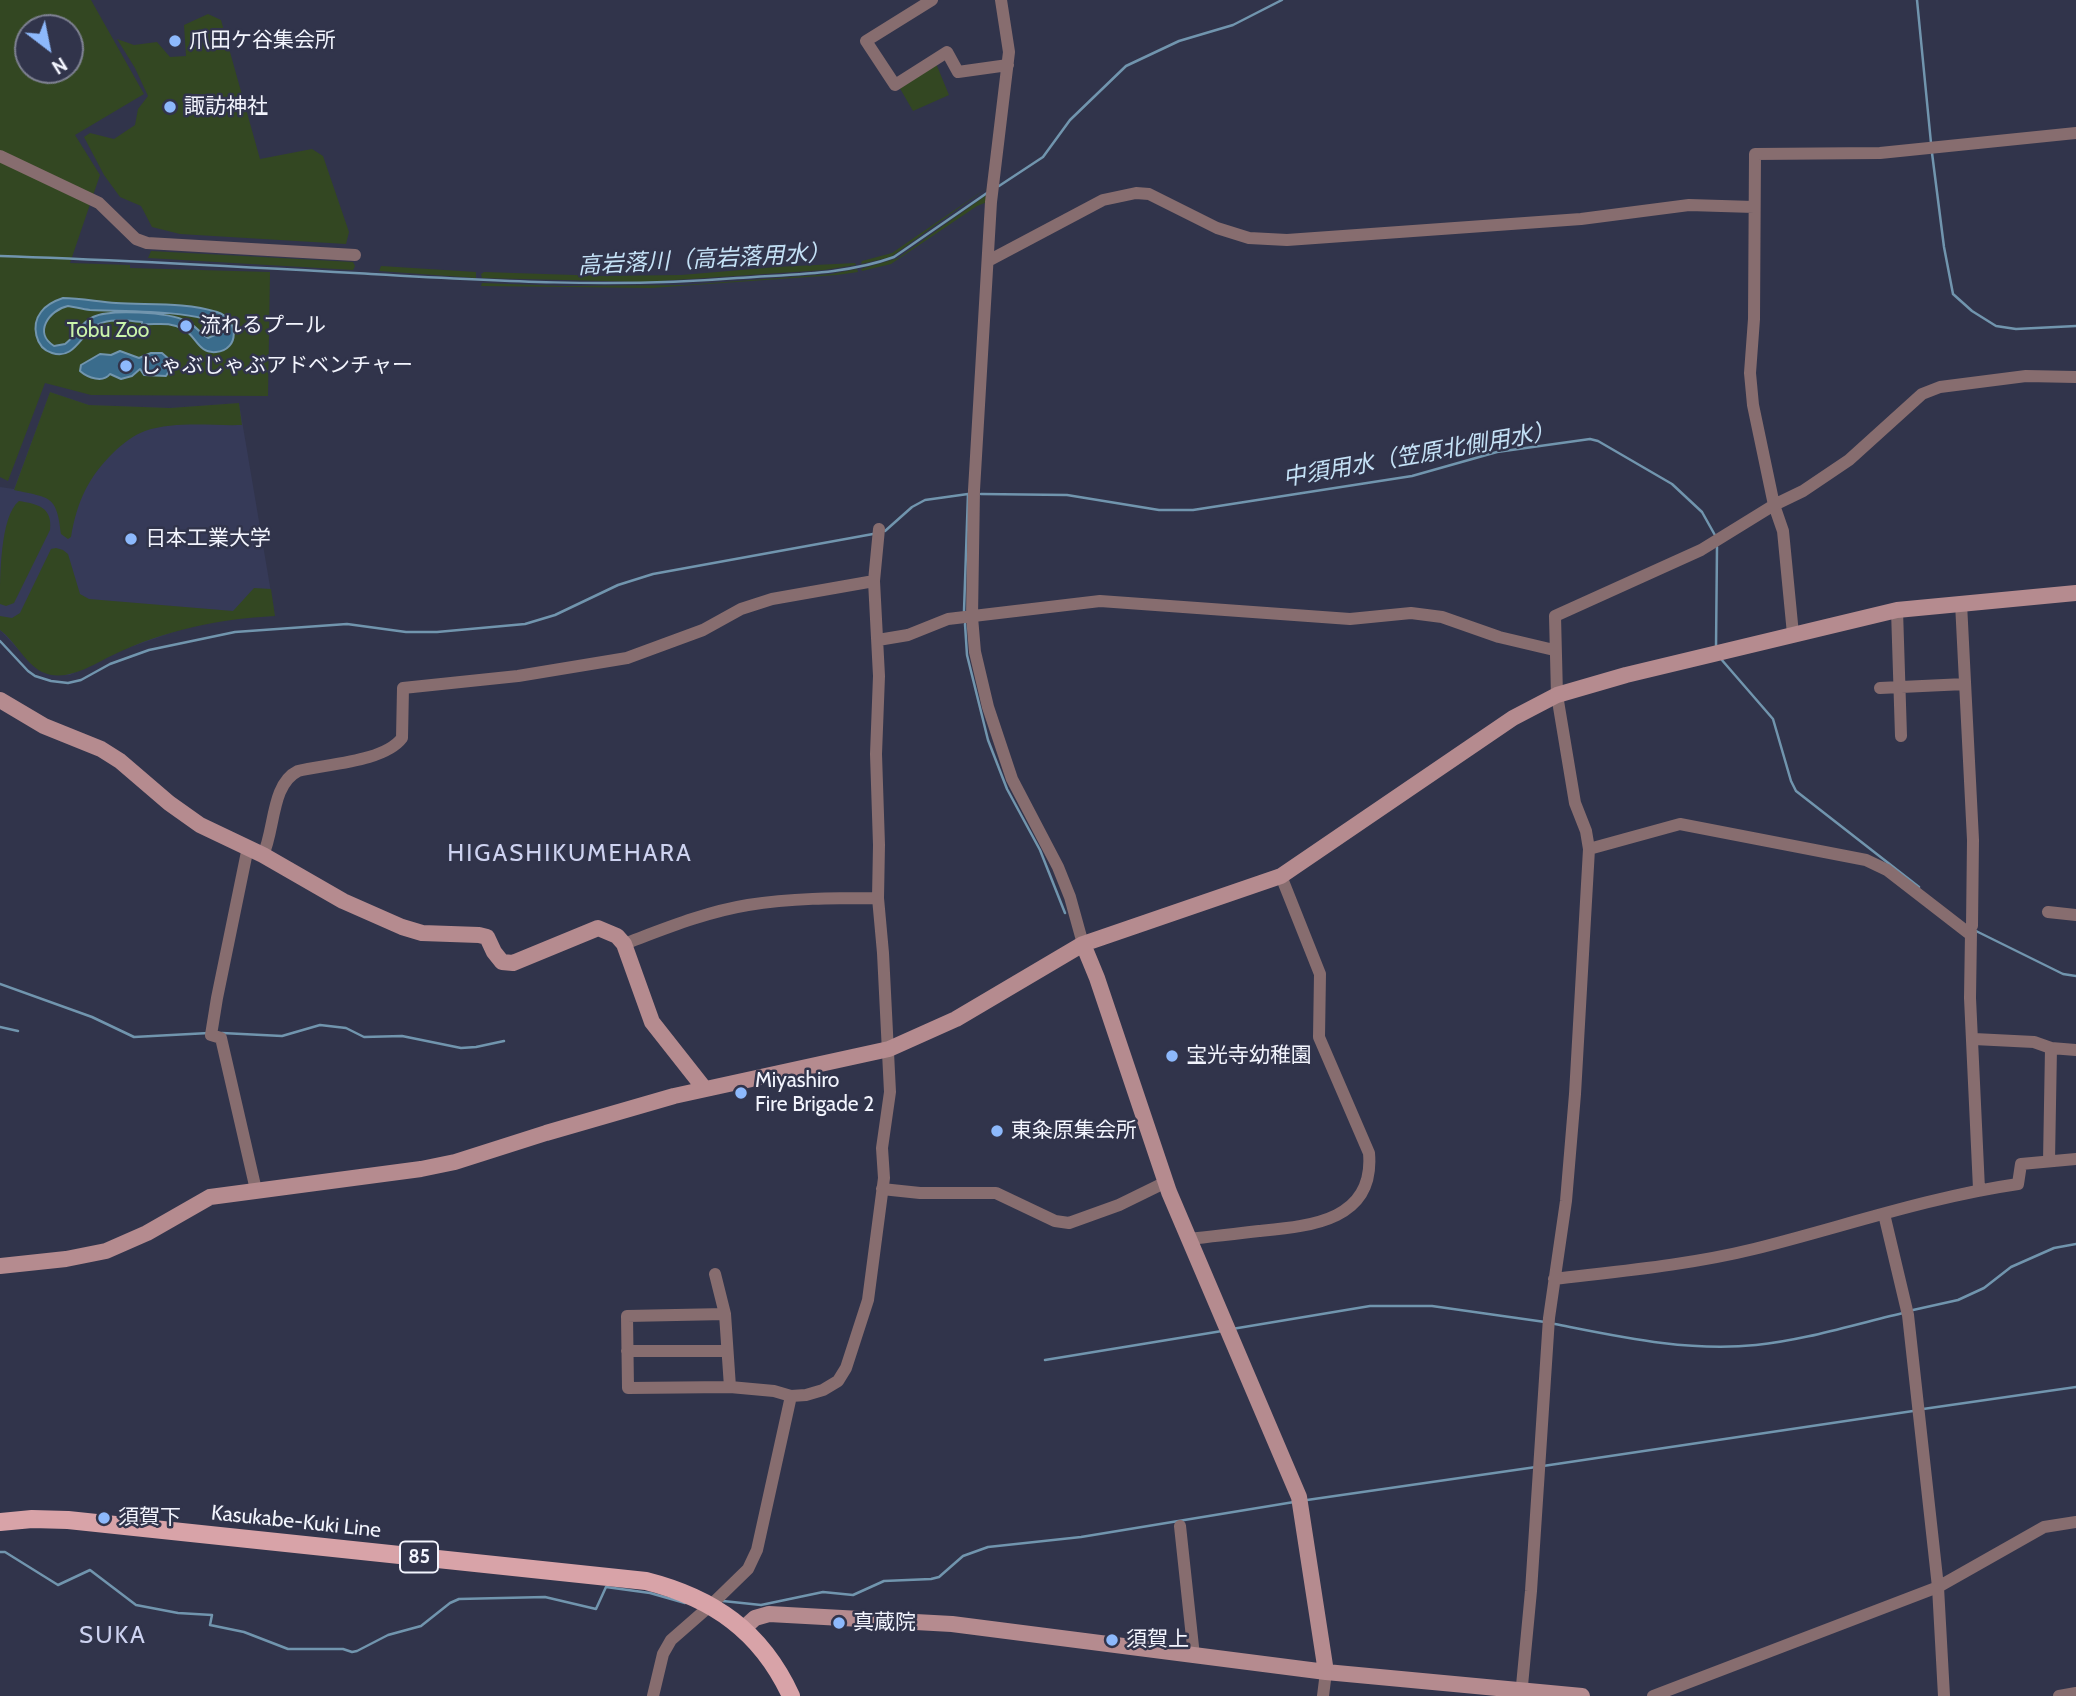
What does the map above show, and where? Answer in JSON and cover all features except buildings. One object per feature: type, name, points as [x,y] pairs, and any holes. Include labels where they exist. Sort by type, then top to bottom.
[{"type":"main road","name":"Kasukabe-Kuki Line","points":[[0,1522],[68,1520],[646,1581],[678,1589],[711,1605],[744,1628],[778,1671],[791,1696]]},
{"type":"street","points":[[932,0],[866,41],[895,85],[947,52],[958,72],[1008,65]]},
{"type":"street","points":[[1002,0],[1009,52],[991,202],[974,490],[972,617],[975,652],[988,708],[1012,779],[1058,867],[1166,1182],[1178,1196],[1189,1239],[1299,1497],[1326,1672],[1323,1696]]},
{"type":"street","points":[[1793,634],[1783,531],[1774,505],[1753,405],[1750,373],[1754,315],[1755,154],[1880,153],[2076,133]]},
{"type":"street","points":[[0,156],[99,203],[136,239],[147,243],[355,255]]},
{"type":"street","points":[[988,261],[1103,200],[1136,193],[1149,194],[1217,228],[1249,238],[1287,240],[1581,219],[1689,205],[1754,207]]},
{"type":"street","points":[[1521,1693],[1531,1591],[1549,1318],[1566,1201],[1575,1094],[1589,849],[1586,831],[1575,803],[1557,695],[1555,616],[1701,550],[1814,484],[1849,460],[1922,394],[1940,387],[2026,376],[2076,377]]},
{"type":"street","points":[[725,1314],[627,1316],[628,1388],[730,1387],[774,1391],[791,1396],[823,1390],[838,1381],[846,1368],[868,1300],[883,1189],[882,1148],[890,1092],[878,898],[878,640],[874,581],[879,529]]},
{"type":"street","points":[[263,855],[281,787],[290,775],[308,768],[366,757],[398,743],[402,738],[403,688],[518,676],[627,658],[703,630],[741,609],[804,592],[874,581]]},
{"type":"street","points":[[0,1266],[66,1259],[106,1251],[147,1233],[211,1197],[421,1169],[455,1162],[704,1088],[889,1049],[956,1019],[1083,944],[1280,876],[1513,718],[1557,695],[1897,610],[2076,593]]},
{"type":"street","points":[[878,640],[920,631],[940,621],[1100,601],[1350,619],[1411,613],[1442,617],[1499,637],[1554,650]]},
{"type":"street","points":[[1961,603],[1973,840],[1970,998],[1979,1189]]},
{"type":"street","points":[[1897,610],[1901,736]]},
{"type":"street","points":[[1880,688],[1965,684]]},
{"type":"street","points":[[0,700],[44,726],[101,749],[200,825],[248,847],[343,901],[402,928],[422,933],[479,934],[487,937],[502,962],[513,963],[598,928],[617,936],[624,944],[652,1022],[704,1088]]},
{"type":"street","points":[[1589,849],[1680,824],[1866,860],[1886,870],[1971,931]]},
{"type":"street","points":[[248,847],[211,1035],[221,1038],[256,1190]]},
{"type":"street","points":[[1189,1239],[1315,1225],[1347,1208],[1359,1198],[1370,1169],[1369,1153],[1319,1037],[1320,974],[1280,876]]},
{"type":"street","points":[[624,944],[674,925],[745,906],[802,899],[878,898]]},
{"type":"street","points":[[2048,912],[2076,915]]},
{"type":"street","points":[[1974,1039],[2034,1042],[2051,1048],[2076,1050]]},
{"type":"street","points":[[2049,1161],[2051,1048]]},
{"type":"street","points":[[1554,1279],[1722,1256],[1979,1189],[2018,1184],[2021,1164],[2076,1159]]},
{"type":"street","points":[[883,1189],[920,1193],[996,1193],[1055,1221],[1069,1223],[1119,1205],[1166,1182]]},
{"type":"street","points":[[1884,1214],[1908,1315],[1938,1587],[1944,1696]]},
{"type":"street","points":[[715,1274],[725,1314],[730,1387]]},
{"type":"street","points":[[627,1351],[726,1351]]},
{"type":"street","points":[[653,1696],[663,1654],[671,1640],[748,1569],[758,1550],[791,1396]]},
{"type":"street","points":[[1653,1696],[1938,1587],[2044,1527],[2076,1522]]},
{"type":"street","points":[[1180,1526],[1194,1656]]},
{"type":"street","points":[[744,1628],[755,1618],[769,1614],[939,1623],[1326,1672],[1521,1693],[1582,1696]]},
{"type":"street","points":[[2059,1696],[2076,1693]]},
{"type":"shaded area","name":"流れるプール","points":[[63,298],[205,309],[217,312],[230,321],[233,340],[224,350],[210,352],[178,327],[114,320],[93,328],[67,353],[52,353],[38,341],[36,323],[43,310]],"holes":[[[68,306],[90,310],[178,314],[210,321],[219,326],[217,334],[208,338],[178,318],[154,314],[112,313],[93,317],[65,344],[54,346],[45,335],[46,323],[55,312]]]},
{"type":"shaded area","name":"じゃぶじゃぶアドベンチャー","points":[[120,351],[139,358],[151,353],[162,353],[170,360],[171,368],[166,376],[144,375],[140,369],[132,376],[121,379],[110,374],[107,377],[95,378],[80,371],[81,365],[100,354],[111,355]]},
{"type":"shaded area","name":"日本工業大学","points":[[50,392],[89,405],[170,408],[239,403],[275,616],[236,618],[185,628],[125,649],[70,675],[42,672],[30,662],[0,630],[0,487],[14,489]]},
{"type":"green space","name":"Tobu Zoo","points":[[0,0],[91,0],[144,94],[75,135],[100,175],[70,263],[130,265],[130,268],[270,272],[268,396],[91,395],[45,383],[8,481],[0,477]]},
{"type":"green space","points":[[208,14],[221,20],[260,159],[312,149],[323,156],[349,232],[346,244],[180,234],[152,227],[141,206],[120,197],[104,175],[84,137],[90,133],[114,139],[135,125],[138,109],[148,96],[117,39],[134,45],[157,42],[170,57],[186,56],[184,25]]},
{"type":"green space","points":[[935,61],[949,95],[913,111],[898,85]]},
{"type":"green space","points":[[988,187],[891,257],[861,264],[862,261],[892,253]]},
{"type":"green space","points":[[988,194],[987,202],[891,264],[862,271],[861,269],[898,258]]},
{"type":"green space","points":[[151,251],[353,262],[355,266],[353,270],[148,258]]},
{"type":"green space","points":[[856,265],[824,270],[645,282],[482,278],[481,274],[681,275]]},
{"type":"green space","points":[[381,266],[476,272],[476,278],[379,271]]},
{"type":"green space","points":[[857,269],[858,272],[837,275],[651,288],[481,286],[482,283],[565,286],[684,285],[831,274]]},
{"type":"green space","points":[[50,392],[89,405],[170,408],[239,403],[242,425],[168,426],[132,437],[97,471],[80,501],[71,537],[68,539],[61,534],[57,511],[49,500],[14,490]]},
{"type":"green space","points":[[19,501],[42,508],[49,516],[50,530],[14,603],[6,606],[0,604],[2,548],[8,520]]},
{"type":"green space","points":[[56,548],[68,554],[80,594],[89,599],[233,611],[254,588],[271,589],[275,616],[213,623],[172,632],[133,646],[79,671],[51,675],[30,663],[0,630],[0,616],[12,618],[20,613],[51,549]]},
{"type":"waterway","name":"高岩落川（高岩落用水）","points":[[999,186],[1043,157],[1070,120],[1126,66],[1179,41],[1233,25],[1282,0]]},
{"type":"waterway","points":[[1917,0],[1931,143]]},
{"type":"waterway","points":[[1932,153],[1953,294],[1972,311],[1996,326],[2016,329],[2076,326]]},
{"type":"waterway","name":"高岩落川（高岩落用水）","points":[[0,256],[462,279],[646,283],[691,281],[797,274],[875,263],[894,257],[987,193]]},
{"type":"waterway","name":"中須用水（笠原北側用水）","points":[[981,494],[1067,495],[1159,510],[1193,510],[1412,476],[1497,452],[1590,439],[1672,484],[1702,512],[1716,537]]},
{"type":"waterway","points":[[885,531],[912,507],[925,500],[968,494],[964,611]]},
{"type":"waterway","name":"中須用水（笠原北側用水）","points":[[0,641],[35,676],[68,683],[81,680],[110,664],[149,650],[235,632],[347,624],[406,632],[437,632],[525,624],[555,615],[618,585],[653,574],[873,534]]},
{"type":"waterway","name":"中須用水（笠原北側用水）","points":[[1716,648],[1717,547]]},
{"type":"waterway","points":[[965,624],[967,655],[988,740],[1007,789],[1040,850],[1065,913]]},
{"type":"waterway","name":"中須用水（笠原北側用水）","points":[[1721,659],[1773,719],[1796,791],[1919,887]]},
{"type":"waterway","name":"中須用水（笠原北側用水）","points":[[1974,930],[2063,974],[2076,976]]},
{"type":"waterway","points":[[0,984],[92,1017],[134,1037],[209,1033]]},
{"type":"waterway","points":[[222,1033],[282,1036],[320,1025],[346,1028],[364,1037],[402,1036],[461,1048],[504,1041]]},
{"type":"waterway","points":[[0,1027],[18,1031]]},
{"type":"waterway","points":[[1913,1310],[1958,1300],[1984,1288],[2011,1267],[2054,1248],[2076,1244]]},
{"type":"waterway","points":[[1232,1329],[1370,1306],[1432,1306],[1545,1322]]},
{"type":"waterway","points":[[1555,1324],[1655,1342],[1731,1347],[1793,1339],[1903,1313]]},
{"type":"waterway","points":[[1045,1360],[1222,1331]]},
{"type":"waterway","points":[[1923,1409],[2076,1387]]},
{"type":"waterway","points":[[1543,1466],[1913,1411]]},
{"type":"waterway","points":[[1307,1500],[1536,1467]]},
{"type":"waterway","points":[[723,1601],[761,1605],[823,1592],[853,1595],[884,1581],[939,1577],[963,1556],[988,1547],[1081,1537],[1294,1502]]},
{"type":"waterway","points":[[0,1552],[5,1552],[58,1585],[90,1570],[136,1605],[178,1613],[212,1615],[210,1625],[244,1632],[288,1649],[357,1651],[388,1635],[421,1626],[459,1599],[545,1597],[596,1609],[606,1587],[650,1593],[685,1603]]},
{"type":"place","name":"爪田ケ谷集会所","points":[[175,41]]},
{"type":"place","name":"諏訪神社","points":[[170,107]]},
{"type":"place","name":"流れるプール","points":[[186,326]]},
{"type":"place","name":"じゃぶじゃぶアドベンチャー","points":[[126,366]]},
{"type":"place","name":"日本工業大学","points":[[131,539]]},
{"type":"place","name":"宝光寺幼稚園","points":[[1172,1056]]},
{"type":"place","name":"Miyashiro Fire Brigade 2","points":[[741,1093]]},
{"type":"place","name":"東粂原集会所","points":[[997,1131]]},
{"type":"place","name":"須賀下","points":[[104,1518]]},
{"type":"place","name":"真蔵院","points":[[839,1623]]},
{"type":"place","name":"須賀上","points":[[1112,1640]]},
{"type":"district","name":"HIGASHIKUMEHARA","points":[[570,854]]},
{"type":"district","name":"SUKA","points":[[113,1636]]}]
